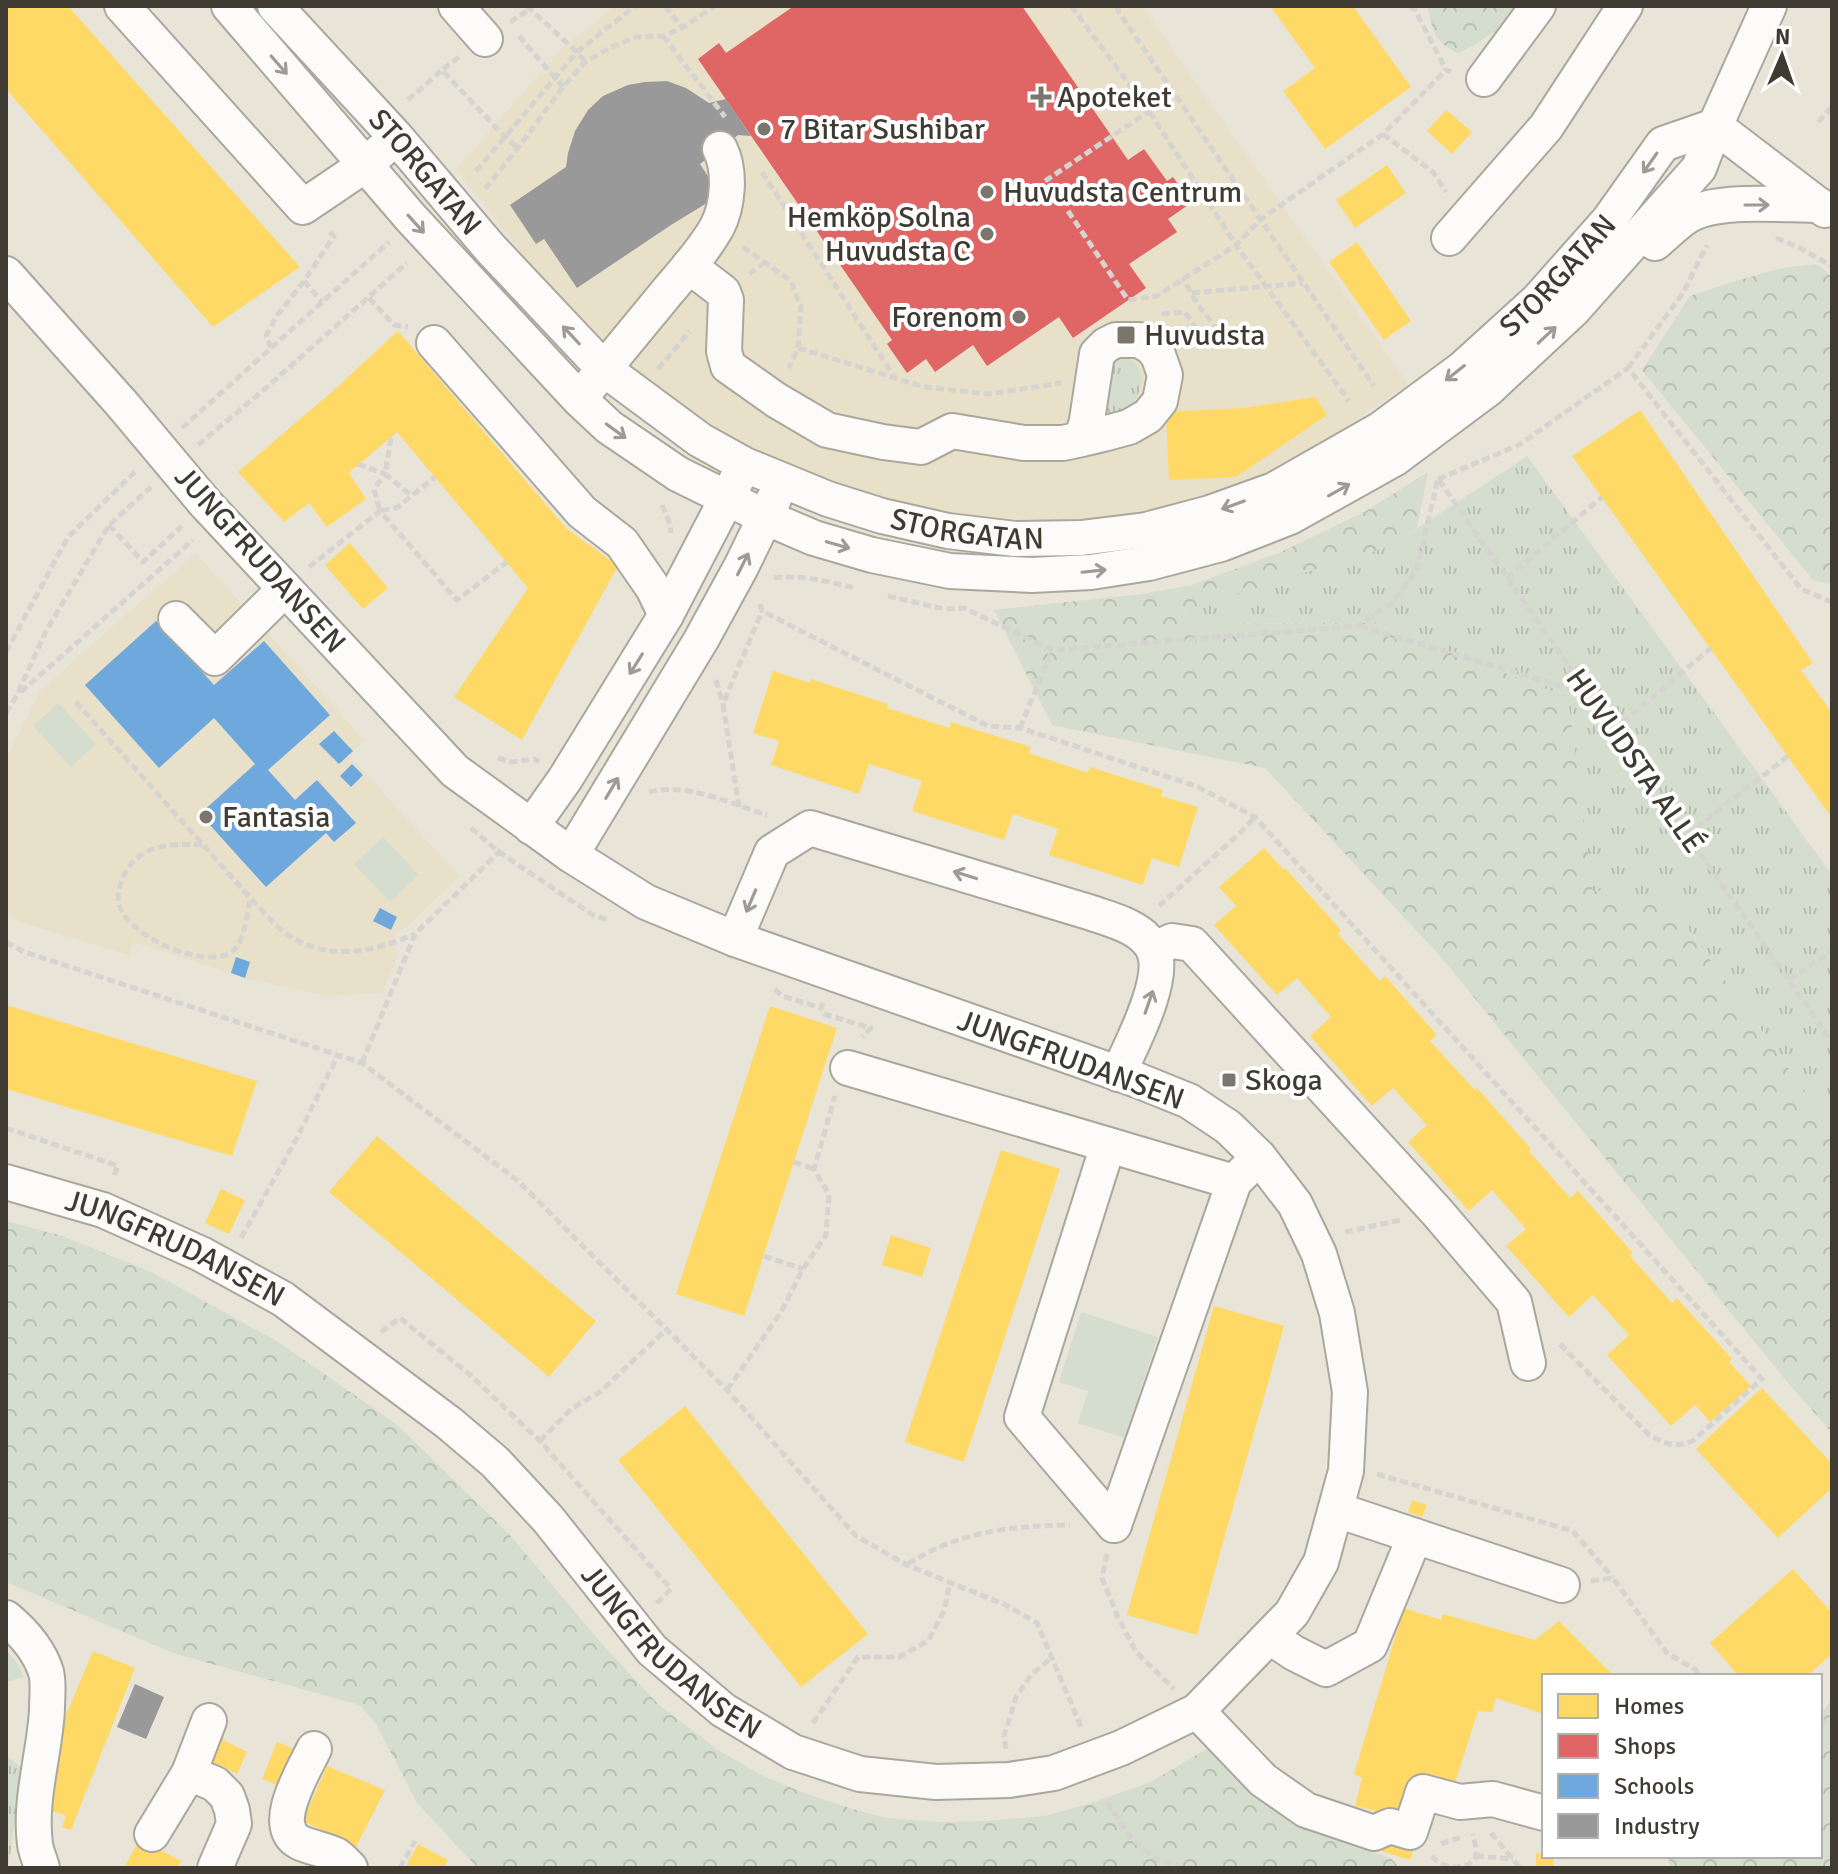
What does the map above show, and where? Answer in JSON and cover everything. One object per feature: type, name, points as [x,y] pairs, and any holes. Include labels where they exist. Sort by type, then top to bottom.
[{"type":"street","points":[[122,6],[303,207],[365,165],[396,137]]},
{"type":"street","name":"STORGATAN","points":[[229,6],[432,241],[579,399],[609,427],[678,474],[814,538],[950,571],[1032,575],[1091,572],[1149,563],[1221,544],[1290,517],[1394,459],[1488,389],[1574,309],[1688,215],[1711,207],[1752,205],[1826,210]]},
{"type":"street","name":"STORGATAN","points":[[275,6],[396,137],[490,248],[604,369],[700,440],[745,465],[783,481],[882,516],[948,531],[1015,539],[1081,538],[1146,530],[1210,513],[1274,490],[1381,429],[1462,369],[1538,300],[1609,220],[1663,144],[1715,126]]},
{"type":"street","points":[[456,6],[496,31]]},
{"type":"street","points":[[1484,79],[1538,6]]},
{"type":"street","points":[[1449,238],[1546,127],[1625,6]]},
{"type":"street","name":"STORGATAN","points":[[1574,309],[1699,168],[1769,6]]},
{"type":"street","points":[[1715,126],[1826,210]]},
{"type":"street","points":[[579,399],[689,266],[717,227],[727,188],[725,158],[720,149]]},
{"type":"street","points":[[689,266],[723,292],[726,300],[724,351],[728,366],[776,400],[827,430],[921,447],[952,431],[1024,443],[1063,443],[1082,439]]},
{"type":"street","name":"JUNGFRUDANSEN","points":[[6,274],[122,404],[198,519],[295,579],[455,771],[571,855],[646,902],[735,939],[1189,1101],[1228,1127],[1259,1157],[1295,1204],[1319,1254],[1337,1313],[1350,1392],[1346,1471],[1337,1510],[1321,1562],[1292,1613],[1197,1711],[1121,1748],[1054,1773],[1009,1780],[936,1782],[860,1774],[793,1752],[723,1710],[652,1650],[548,1519],[495,1462],[449,1423],[283,1299],[201,1254],[103,1210],[6,1182]]},
{"type":"street","points":[[434,343],[582,512],[622,543],[653,588],[666,615]]},
{"type":"street","points":[[531,827],[565,779],[666,615],[745,465]]},
{"type":"street","points":[[571,855],[701,640],[783,481]]},
{"type":"street","points":[[176,619],[215,658],[295,579]]},
{"type":"street","points":[[735,939],[772,852],[810,828],[1092,913],[1144,940],[1192,944],[1437,1212],[1514,1302],[1528,1363]]},
{"type":"street","points":[[1118,1074],[1154,987],[1156,960],[1144,940]]},
{"type":"street","points":[[848,1068],[1234,1182]]},
{"type":"street","points":[[1108,1145],[1022,1417],[1114,1525]]},
{"type":"street","points":[[1114,1525],[1234,1182],[1259,1157]]},
{"type":"street","points":[[1337,1510],[1562,1585]]},
{"type":"street","points":[[1270,1637],[1326,1669],[1370,1645],[1415,1536]]},
{"type":"street","points":[[6,1618],[34,1648],[47,1674],[46,1720],[35,1816],[35,1845],[42,1868]]},
{"type":"street","points":[[1197,1711],[1263,1780],[1306,1810],[1374,1833],[1390,1826],[1410,1832],[1423,1792],[1460,1802],[1493,1799],[1542,1812]]},
{"type":"street","points":[[152,1834],[189,1773],[209,1721]]},
{"type":"street","points":[[314,1749],[287,1811],[287,1826],[304,1856],[337,1856],[350,1868]]},
{"type":"street","points":[[189,1773],[215,1784],[227,1796],[232,1810],[234,1824],[215,1868]]},
{"type":"path","points":[[527,6],[585,62]]},
{"type":"path","points":[[476,171],[577,52],[635,6]]},
{"type":"path","points":[[665,6],[682,28]]},
{"type":"path","points":[[485,189],[585,62],[636,37],[663,36],[682,28],[715,6]]},
{"type":"path","points":[[1071,6],[1149,111],[1236,245],[1349,401]]},
{"type":"path","points":[[1414,7],[1446,70],[1484,79]]},
{"type":"path","points":[[1117,8],[1374,386]]},
{"type":"path","points":[[496,31],[555,77],[563,87]]},
{"type":"path","points":[[663,36],[713,101]]},
{"type":"path","points":[[407,101],[442,70]]},
{"type":"path","points":[[1068,211],[1128,300],[1157,296],[1236,245],[1261,219],[1383,134],[1446,70]]},
{"type":"path","points":[[1045,181],[1175,94]]},
{"type":"path","points":[[1818,122],[1832,107]]},
{"type":"path","points":[[1383,134],[1433,172]]},
{"type":"path","points":[[755,161],[896,379]]},
{"type":"path","points":[[271,348],[266,336],[276,317],[334,236],[303,207]]},
{"type":"path","points":[[717,227],[791,281],[801,307],[798,348],[776,400]]},
{"type":"path","points":[[1771,236],[1832,266]]},
{"type":"path","points":[[1359,626],[1392,603],[1416,572],[1438,479],[1519,445],[1628,368],[1683,293],[1708,244]]},
{"type":"path","points":[[1159,314],[1185,312],[1204,339],[1218,330],[1198,305],[1183,278]]},
{"type":"path","points":[[304,281],[322,302]]},
{"type":"path","points":[[1192,293],[1304,283]]},
{"type":"path","points":[[369,298],[394,325]]},
{"type":"path","points":[[798,348],[924,387],[988,394],[1061,383],[1067,374]]},
{"type":"path","points":[[1628,368],[1801,589],[1832,602]]},
{"type":"path","points":[[391,438],[385,474],[374,489],[380,511],[457,600],[507,562]]},
{"type":"path","points":[[358,464],[385,474],[411,495]]},
{"type":"path","points":[[295,579],[380,511],[398,507],[435,477]]},
{"type":"path","name":"HUVUDSTA ALLÉ","points":[[1438,479],[1832,1042]]},
{"type":"path","points":[[1507,578],[1602,497]]},
{"type":"path","points":[[661,502],[670,524]]},
{"type":"path","points":[[109,525],[143,562],[198,519]]},
{"type":"path","points":[[17,695],[198,519]]},
{"type":"path","points":[[763,579],[821,580],[867,591]]},
{"type":"path","points":[[882,595],[944,609],[964,608],[1052,650],[1359,626],[1588,694]]},
{"type":"path","points":[[739,807],[723,704],[762,611],[759,600]]},
{"type":"path","points":[[762,611],[988,726],[1020,728],[1196,786],[1255,817],[1762,1379],[1694,1440],[1670,1445],[1648,1434],[1558,1342]]},
{"type":"path","points":[[1614,730],[1711,648]]},
{"type":"path","points":[[1020,728],[1052,650]]},
{"type":"path","points":[[76,702],[251,899],[283,932],[312,948],[335,952],[358,951],[415,934],[492,858],[531,827]]},
{"type":"path","points":[[1687,835],[1788,756]]},
{"type":"path","points":[[1144,940],[1255,817]]},
{"type":"path","points":[[202,845],[167,845],[149,849],[135,860],[124,873],[118,890],[120,908],[131,922],[163,944],[197,957],[214,958],[232,952],[240,940],[251,899]]},
{"type":"path","points":[[362,1063],[415,934]]},
{"type":"path","points":[[6,942],[22,951],[362,1063],[518,1181],[727,1390],[856,1536],[907,1565],[1006,1605],[1037,1623],[1082,1730]]},
{"type":"path","points":[[1789,980],[1832,951]]},
{"type":"path","points":[[814,1169],[837,1091],[858,1040],[871,1028],[824,1014],[821,1008],[825,997]]},
{"type":"path","points":[[236,1246],[297,1138],[338,1055]]},
{"type":"path","points":[[6,1128],[118,1166],[109,1189]]},
{"type":"path","points":[[727,1390],[781,1312],[803,1269],[826,1235],[829,1195],[814,1169],[794,1162]]},
{"type":"path","points":[[1342,1233],[1437,1212]]},
{"type":"path","points":[[764,1256],[803,1269]]},
{"type":"path","points":[[377,1335],[400,1318],[469,1374],[540,1441],[671,1589],[653,1607]]},
{"type":"path","points":[[540,1441],[571,1409],[600,1392],[667,1329]]},
{"type":"path","points":[[1372,1472],[1573,1531],[1613,1578],[1667,1653],[1696,1670],[1697,1674]]},
{"type":"path","points":[[907,1565],[930,1550],[987,1531],[1114,1525],[1102,1578],[1117,1615],[1136,1652],[1197,1711]]},
{"type":"path","points":[[1562,1585],[1613,1578]]},
{"type":"path","points":[[807,1731],[858,1657],[899,1657],[928,1641],[944,1611],[950,1582]]},
{"type":"path","points":[[1019,1749],[1006,1750],[1004,1736],[1016,1697],[1032,1674],[1051,1658]]},
{"type":"path","points":[[1107,1802],[1131,1838],[1155,1858],[1183,1868]]},
{"type":"path","points":[[1486,1827],[1520,1868]]},
{"type":"path","points":[[1426,1844],[1439,1864],[1465,1865],[1476,1856],[1473,1829]]},
{"type":"path","points":[[400,1868],[415,1841]]},
{"type":"path","points":[[1476,1856],[1513,1859]]},
{"type":"shaded area","points":[[615,6],[1142,6],[1408,384],[1302,456],[1229,489],[1155,511],[1094,522],[1008,526],[900,505],[822,482],[741,445],[653,389],[568,312],[456,170],[558,52]]},
{"type":"shaded area","name":"Fantasia","points":[[196,553],[365,741],[349,755],[459,876],[409,925],[394,935],[398,955],[382,993],[326,996],[245,978],[133,942],[129,955],[17,921],[6,910],[6,759],[40,691]]},
{"type":"green space","points":[[1428,6],[1521,6],[1510,22],[1458,53],[1439,40]]},
{"type":"green space","points":[[1816,264],[1832,276],[1832,585],[1813,580],[1642,370],[1690,296],[1782,268]]},
{"type":"green space","points":[[1122,357],[1137,365],[1142,378],[1141,386],[1131,409],[1111,416],[1103,408],[1111,359]]},
{"type":"green space","points":[[1527,456],[1832,875],[1832,1128],[1669,903],[1593,890],[1567,697],[1375,623],[1192,624],[1185,609],[1384,548]]},
{"type":"green space","points":[[1428,472],[1417,528],[1384,548],[1185,610],[1192,624],[1375,623],[1568,697],[1593,890],[1669,903],[1832,1128],[1832,1433],[1441,957],[1265,768],[1052,725],[994,610],[1142,594],[1192,585],[1281,552],[1366,511]]},
{"type":"green space","points":[[58,703],[96,744],[71,767],[33,726]]},
{"type":"green space","points":[[383,837],[419,875],[390,902],[354,864]]},
{"type":"green space","points":[[6,1221],[62,1236],[151,1272],[280,1343],[396,1424],[508,1533],[609,1652],[659,1705],[718,1750],[763,1776],[804,1793],[887,1818],[988,1821],[1045,1816],[1091,1803],[1151,1782],[1210,1747],[1307,1826],[1392,1859],[1399,1868],[478,1868],[417,1803],[376,1724],[360,1705],[176,1654],[6,1582]]},
{"type":"green space","points":[[1081,1312],[1158,1337],[1125,1438],[1078,1423],[1088,1391],[1059,1382]]},
{"type":"green space","points":[[6,1650],[17,1663],[24,1677],[6,1682]]},
{"type":"green space","points":[[1832,1699],[1832,1868],[1671,1868],[1668,1861],[1671,1858],[1822,1858],[1822,1712]]},
{"type":"green space","points":[[6,1756],[23,1768],[8,1868],[6,1868]]},
{"type":"building: Homes","points":[[6,6],[68,6],[300,267],[213,327],[6,89]]},
{"type":"building: Homes","points":[[1270,6],[1353,6],[1411,87],[1325,149],[1283,91],[1315,68]]},
{"type":"building: Homes","points":[[1446,110],[1472,132],[1452,154],[1427,131]]},
{"type":"building: Homes","points":[[1387,165],[1406,193],[1355,228],[1336,200]]},
{"type":"building: Homes","points":[[1357,242],[1411,321],[1384,340],[1329,262]]},
{"type":"building: Homes","points":[[398,331],[566,528],[618,566],[522,740],[454,697],[528,588],[397,432],[349,473],[366,499],[327,527],[309,503],[284,522],[238,472]]},
{"type":"building: Homes","points":[[1315,397],[1327,415],[1236,477],[1169,480],[1166,412],[1244,408]]},
{"type":"building: Homes","points":[[1640,410],[1813,663],[1801,670],[1832,713],[1832,818],[1572,456]]},
{"type":"building: Homes","points":[[350,543],[388,588],[363,609],[325,565]]},
{"type":"building: Homes","points":[[773,671],[810,683],[811,679],[949,728],[951,722],[1031,747],[1029,753],[1088,773],[1090,767],[1163,790],[1161,796],[1198,807],[1179,867],[1152,858],[1143,885],[1049,855],[1058,829],[1013,814],[1004,840],[912,811],[922,781],[869,764],[859,794],[771,765],[779,741],[753,733]]},
{"type":"building: Homes","points":[[1264,848],[1341,930],[1338,934],[1380,981],[1385,976],[1437,1035],[1430,1041],[1475,1090],[1477,1088],[1570,1198],[1578,1191],[1672,1303],[1677,1298],[1732,1359],[1729,1362],[1751,1386],[1710,1422],[1695,1405],[1671,1426],[1607,1355],[1629,1335],[1593,1295],[1569,1317],[1506,1246],[1526,1229],[1492,1190],[1469,1211],[1408,1142],[1427,1125],[1393,1088],[1372,1106],[1310,1036],[1331,1017],[1297,978],[1277,995],[1214,925],[1236,906],[1219,887]]},
{"type":"building: Homes","points":[[6,1005],[257,1081],[232,1156],[6,1089]]},
{"type":"building: Homes","points":[[770,1006],[837,1028],[744,1316],[676,1294]]},
{"type":"building: Homes","points":[[377,1136],[596,1321],[549,1377],[329,1192]]},
{"type":"building: Homes","points":[[1001,1150],[1060,1169],[964,1462],[905,1442]]},
{"type":"building: Homes","points":[[221,1189],[245,1200],[229,1234],[205,1223]]},
{"type":"building: Homes","points":[[891,1235],[931,1248],[922,1277],[882,1265]]},
{"type":"building: Homes","points":[[1214,1306],[1284,1326],[1197,1635],[1127,1615]]},
{"type":"building: Homes","points":[[1762,1388],[1832,1464],[1832,1488],[1778,1538],[1696,1449]]},
{"type":"building: Homes","points":[[685,1406],[868,1634],[801,1687],[618,1460]]},
{"type":"building: Homes","points":[[1412,1500],[1427,1505],[1422,1517],[1408,1512]]},
{"type":"building: Homes","points":[[1793,1569],[1832,1613],[1832,1654],[1809,1674],[1737,1674],[1710,1643]]},
{"type":"building: Homes","points":[[1404,1608],[1441,1620],[1443,1614],[1535,1640],[1559,1621],[1612,1674],[1542,1674],[1542,1713],[1496,1698],[1492,1712],[1478,1711],[1455,1783],[1419,1775],[1406,1818],[1355,1806],[1362,1778],[1354,1774]]},
{"type":"building: Homes","points":[[93,1651],[135,1668],[71,1830],[62,1827],[66,1816],[50,1810],[55,1741]]},
{"type":"building: Homes","points":[[212,1734],[247,1752],[237,1774],[201,1756]]},
{"type":"building: Homes","points":[[277,1742],[298,1750],[284,1787],[262,1779]]},
{"type":"building: Homes","points":[[327,1766],[385,1790],[356,1847],[303,1821]]},
{"type":"building: Homes","points":[[1385,1836],[1415,1845],[1410,1860],[1381,1851]]},
{"type":"building: Homes","points":[[140,1839],[181,1861],[178,1868],[124,1868]]},
{"type":"building: Homes","points":[[418,1844],[448,1860],[444,1868],[405,1868]]},
{"type":"building: Homes","points":[[1536,1853],[1542,1854],[1542,1858],[1554,1858],[1553,1868],[1536,1868]]},
{"type":"building: Shops","name":"Huvudsta Centrum","points":[[794,6],[1022,6],[1128,160],[1144,149],[1167,181],[1173,177],[1191,203],[1168,219],[1177,232],[1129,264],[1146,288],[1073,338],[1059,317],[987,366],[973,345],[935,372],[926,359],[907,373],[887,344],[892,340],[698,59],[719,43],[726,53]]},
{"type":"building: Schools","points":[[156,621],[214,685],[264,641],[330,715],[268,770],[295,800],[317,780],[356,823],[334,842],[326,833],[266,887],[200,814],[255,764],[214,718],[159,768],[85,685]]},
{"type":"building: Schools","points":[[334,731],[353,751],[339,764],[319,744]]},
{"type":"building: Schools","points":[[352,764],[363,775],[351,787],[340,776]]},
{"type":"building: Schools","points":[[380,908],[397,917],[391,930],[373,921]]},
{"type":"building: Schools","points":[[236,957],[250,962],[245,978],[231,973]]},
{"type":"building: Industry","points":[[667,81],[686,88],[709,103],[726,99],[751,136],[738,135],[700,164],[720,195],[577,288],[544,239],[536,244],[510,205],[566,167],[575,131],[588,110],[603,96],[628,85]]},
{"type":"building: Industry","points":[[135,1684],[164,1697],[146,1739],[117,1727]]},
{"type":"place","name":"Apoteket","points":[[1041,97]]},
{"type":"place","name":"7 Bitar Sushibar","points":[[764,129]]},
{"type":"place","name":"Huvudsta Centrum","points":[[987,192]]},
{"type":"place","name":"Hemköp Solna Huvudsta C","points":[[987,234]]},
{"type":"place","name":"Forenom","points":[[1019,317]]},
{"type":"place","name":"Huvudsta","points":[[1126,335]]},
{"type":"place","name":"Fantasia","points":[[206,817]]},
{"type":"place","name":"Skoga","points":[[1229,1080]]}]
